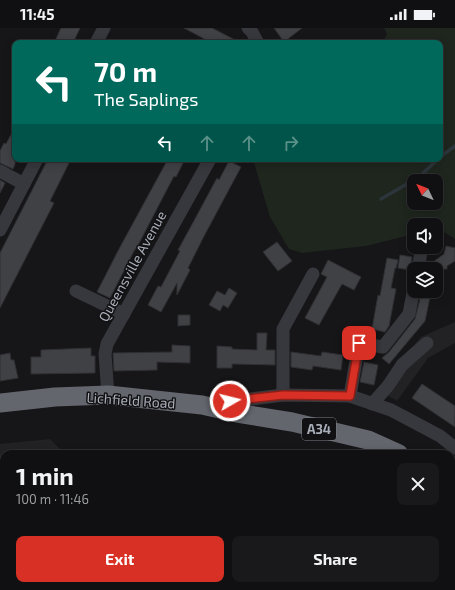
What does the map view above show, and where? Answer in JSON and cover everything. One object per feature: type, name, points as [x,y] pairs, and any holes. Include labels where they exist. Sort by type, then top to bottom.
[{"type":"highway","name":"Lichfield Road","points":[[0,403],[55,397],[108,395],[202,405],[237,413],[292,422],[368,440],[390,450]]},
{"type":"street","points":[[98,40],[104,28]]},
{"type":"street","points":[[248,28],[256,40]]},
{"type":"street","points":[[0,230],[35,162]]},
{"type":"street","name":"Queensville Avenue","points":[[108,395],[106,349],[208,162]]},
{"type":"street","points":[[0,171],[24,184]]},
{"type":"street","points":[[283,395],[283,329],[313,274]]},
{"type":"street","points":[[76,291],[124,314]]},
{"type":"street","points":[[350,396],[359,343],[383,347],[408,314],[412,298]]},
{"type":"street","points":[[372,404],[388,386],[402,365],[426,343]]},
{"type":"street","points":[[202,405],[283,395],[350,396],[391,410],[440,436],[455,448]]},
{"type":"shaded area","points":[[384,28],[455,28],[455,239],[443,232],[443,218],[407,218],[407,236],[366,246],[302,253],[289,249],[270,217],[254,162],[443,162],[443,40],[384,40],[387,34]]},
{"type":"shaded area","points":[[455,322],[455,343],[428,358],[397,401],[377,389],[421,337]]},
{"type":"shaded area","points":[[50,439],[61,450],[0,450],[0,444]]},
{"type":"building","points":[[61,28],[80,28],[74,40],[55,40]]},
{"type":"building","points":[[184,28],[212,28],[235,40],[206,40]]},
{"type":"building","points":[[274,28],[302,28],[287,40],[283,40]]},
{"type":"building","points":[[12,133],[12,162],[15,162],[13,169],[0,163],[0,151],[4,143],[6,144]]},
{"type":"building","points":[[46,162],[70,162],[50,201],[54,203],[0,308],[0,253]]},
{"type":"building","points":[[166,162],[184,162],[176,177],[174,176],[110,298],[97,292]]},
{"type":"building","points":[[228,162],[241,167],[188,268],[190,270],[177,295],[177,283],[161,312],[148,305],[158,286],[161,287],[180,251],[178,250],[217,178],[219,180]]},
{"type":"building","points":[[0,180],[5,183],[0,193]]},
{"type":"building","points":[[277,242],[292,261],[278,271],[263,252]]},
{"type":"building","points":[[446,246],[455,248],[455,261],[447,266],[447,269],[443,269],[443,262],[433,262],[444,254]]},
{"type":"building","points":[[400,255],[412,257],[411,262],[407,262],[407,270],[398,268]]},
{"type":"building","points":[[387,258],[398,260],[391,288],[396,289],[389,326],[385,332],[372,329]]},
{"type":"building","points":[[328,260],[361,277],[354,290],[342,284],[319,325],[305,318],[327,277],[321,274]]},
{"type":"building","points":[[229,288],[237,293],[228,308],[223,305],[220,311],[209,305],[217,291],[225,295]]},
{"type":"building","points":[[420,298],[430,298],[425,321],[389,364],[382,358],[389,352],[415,319]]},
{"type":"building","points":[[178,315],[190,315],[190,325],[178,326]]},
{"type":"building","points":[[257,333],[267,333],[266,350],[275,350],[275,365],[232,364],[232,368],[217,368],[217,346],[232,347],[232,349],[257,350]]},
{"type":"building","points":[[172,345],[190,346],[190,363],[157,362],[157,370],[114,371],[113,353],[172,352]]},
{"type":"building","points":[[91,348],[91,356],[95,356],[95,373],[31,374],[31,357],[41,357],[41,350]]},
{"type":"building","points":[[291,352],[321,356],[322,352],[343,355],[341,370],[313,366],[312,370],[291,367]]},
{"type":"building","points":[[10,353],[11,360],[14,360],[18,378],[0,381],[0,355]]},
{"type":"building","points":[[364,362],[378,365],[374,385],[360,382]]},
{"type":"building","points":[[422,384],[455,406],[455,427],[412,398]]},
{"type":"waterway","points":[[443,155],[455,146]]},
{"type":"waterway","points":[[381,199],[419,177],[435,162]]},
{"type":"route","points":[[230,401],[273,395],[293,394],[350,396],[359,343]]}]
